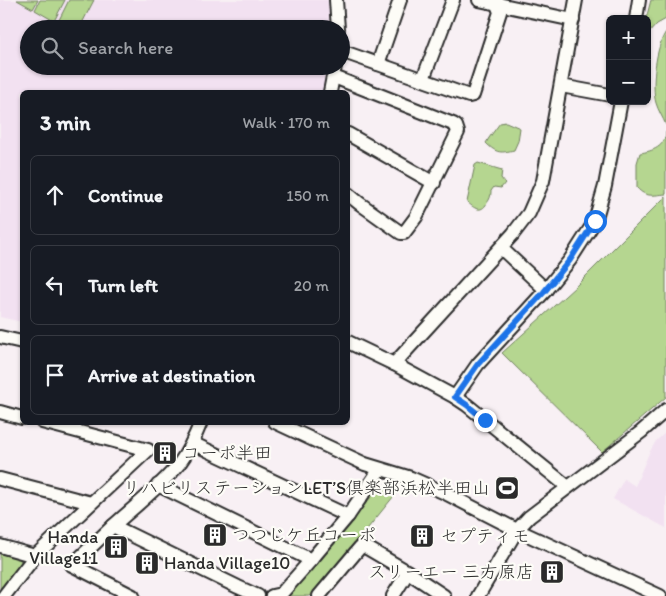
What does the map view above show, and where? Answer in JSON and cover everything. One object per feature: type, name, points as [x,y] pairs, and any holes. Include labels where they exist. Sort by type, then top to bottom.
[{"type":"street","points":[[336,0],[337,20]]},
{"type":"street","points":[[378,64],[400,0]]},
{"type":"street","points":[[422,79],[453,0]]},
{"type":"street","points":[[479,0],[573,20]]},
{"type":"street","points":[[394,364],[514,234],[529,213],[543,180],[576,0]]},
{"type":"street","points":[[637,15],[639,0]]},
{"type":"street","points":[[350,54],[469,96],[473,95],[500,12],[495,2]]},
{"type":"street","points":[[330,90],[333,75]]},
{"type":"street","points":[[341,75],[456,126],[458,132],[416,217],[404,233],[401,233],[350,196]]},
{"type":"street","points":[[561,86],[606,94]]},
{"type":"street","points":[[455,397],[478,364],[546,290],[570,260],[595,221],[605,186],[620,105]]},
{"type":"street","points":[[350,135],[434,182]]},
{"type":"street","points":[[501,248],[546,290]]},
{"type":"street","points":[[0,336],[20,341]]},
{"type":"street","points":[[350,343],[455,397],[568,487]]},
{"type":"street","points":[[478,596],[517,530],[535,512],[641,432],[666,410]]},
{"type":"street","points":[[0,412],[20,417]]},
{"type":"street","points":[[4,596],[35,556],[148,450],[53,425]]},
{"type":"street","points":[[133,596],[72,565],[179,464],[192,443],[200,425]]},
{"type":"street","points":[[281,425],[380,470],[412,478],[517,530],[660,596]]},
{"type":"street","points":[[192,443],[348,516]]},
{"type":"street","points":[[272,596],[282,594],[348,516],[380,470]]},
{"type":"street","points":[[0,479],[91,504]]},
{"type":"street","points":[[158,485],[311,560]]},
{"type":"street","points":[[113,526],[235,592],[258,596]]},
{"type":"street","points":[[319,596],[362,545],[444,596]]},
{"type":"street","points":[[0,546],[35,556]]},
{"type":"street","points":[[393,596],[408,572]]},
{"type":"shaded area","points":[[0,0],[329,0],[332,20],[20,20],[20,75],[328,75],[325,90],[20,90],[20,322],[0,317]]},
{"type":"shaded area","points":[[666,432],[666,528],[613,499],[624,479],[635,486],[649,453],[656,441]]},
{"type":"green space","points":[[17,0],[38,0],[33,9]]},
{"type":"green space","points":[[40,0],[65,0],[55,20],[35,10]]},
{"type":"green space","points":[[69,0],[94,0],[84,20],[59,20]]},
{"type":"green space","points":[[651,0],[666,0],[666,19],[657,24],[651,31],[651,15],[647,15]]},
{"type":"green space","points":[[666,32],[666,125],[656,103],[654,87],[657,56],[662,38]]},
{"type":"green space","points":[[506,122],[520,128],[518,141],[514,150],[499,152],[486,143],[500,123]]},
{"type":"green space","points":[[666,132],[666,194],[647,195],[637,188],[637,163],[640,153],[661,145]]},
{"type":"green space","points":[[478,163],[502,170],[501,178],[505,183],[501,188],[494,187],[488,202],[480,209],[467,202],[475,165]]},
{"type":"green space","points":[[666,196],[666,397],[602,452],[502,353],[575,287]]},
{"type":"green space","points":[[386,485],[398,491],[310,596],[288,596],[377,490]]},
{"type":"green space","points":[[0,552],[20,557],[21,562],[0,589]]},
{"type":"place","name":"コーポ半田","points":[[165,453]]},
{"type":"place","name":"リハビリステーションLET’S倶楽部浜松半田山","points":[[507,488]]},
{"type":"place","name":"つつじケ丘コーポ","points":[[215,535]]},
{"type":"place","name":"セプティモ","points":[[422,536]]},
{"type":"place","name":"Handa Village11","points":[[116,547]]},
{"type":"place","name":"Handa Village10","points":[[147,563]]},
{"type":"place","name":"スリーエー 三方原店","points":[[552,572]]},
{"type":"route","points":[[485,420],[455,397],[478,364],[544,292],[570,260],[595,221]]}]
